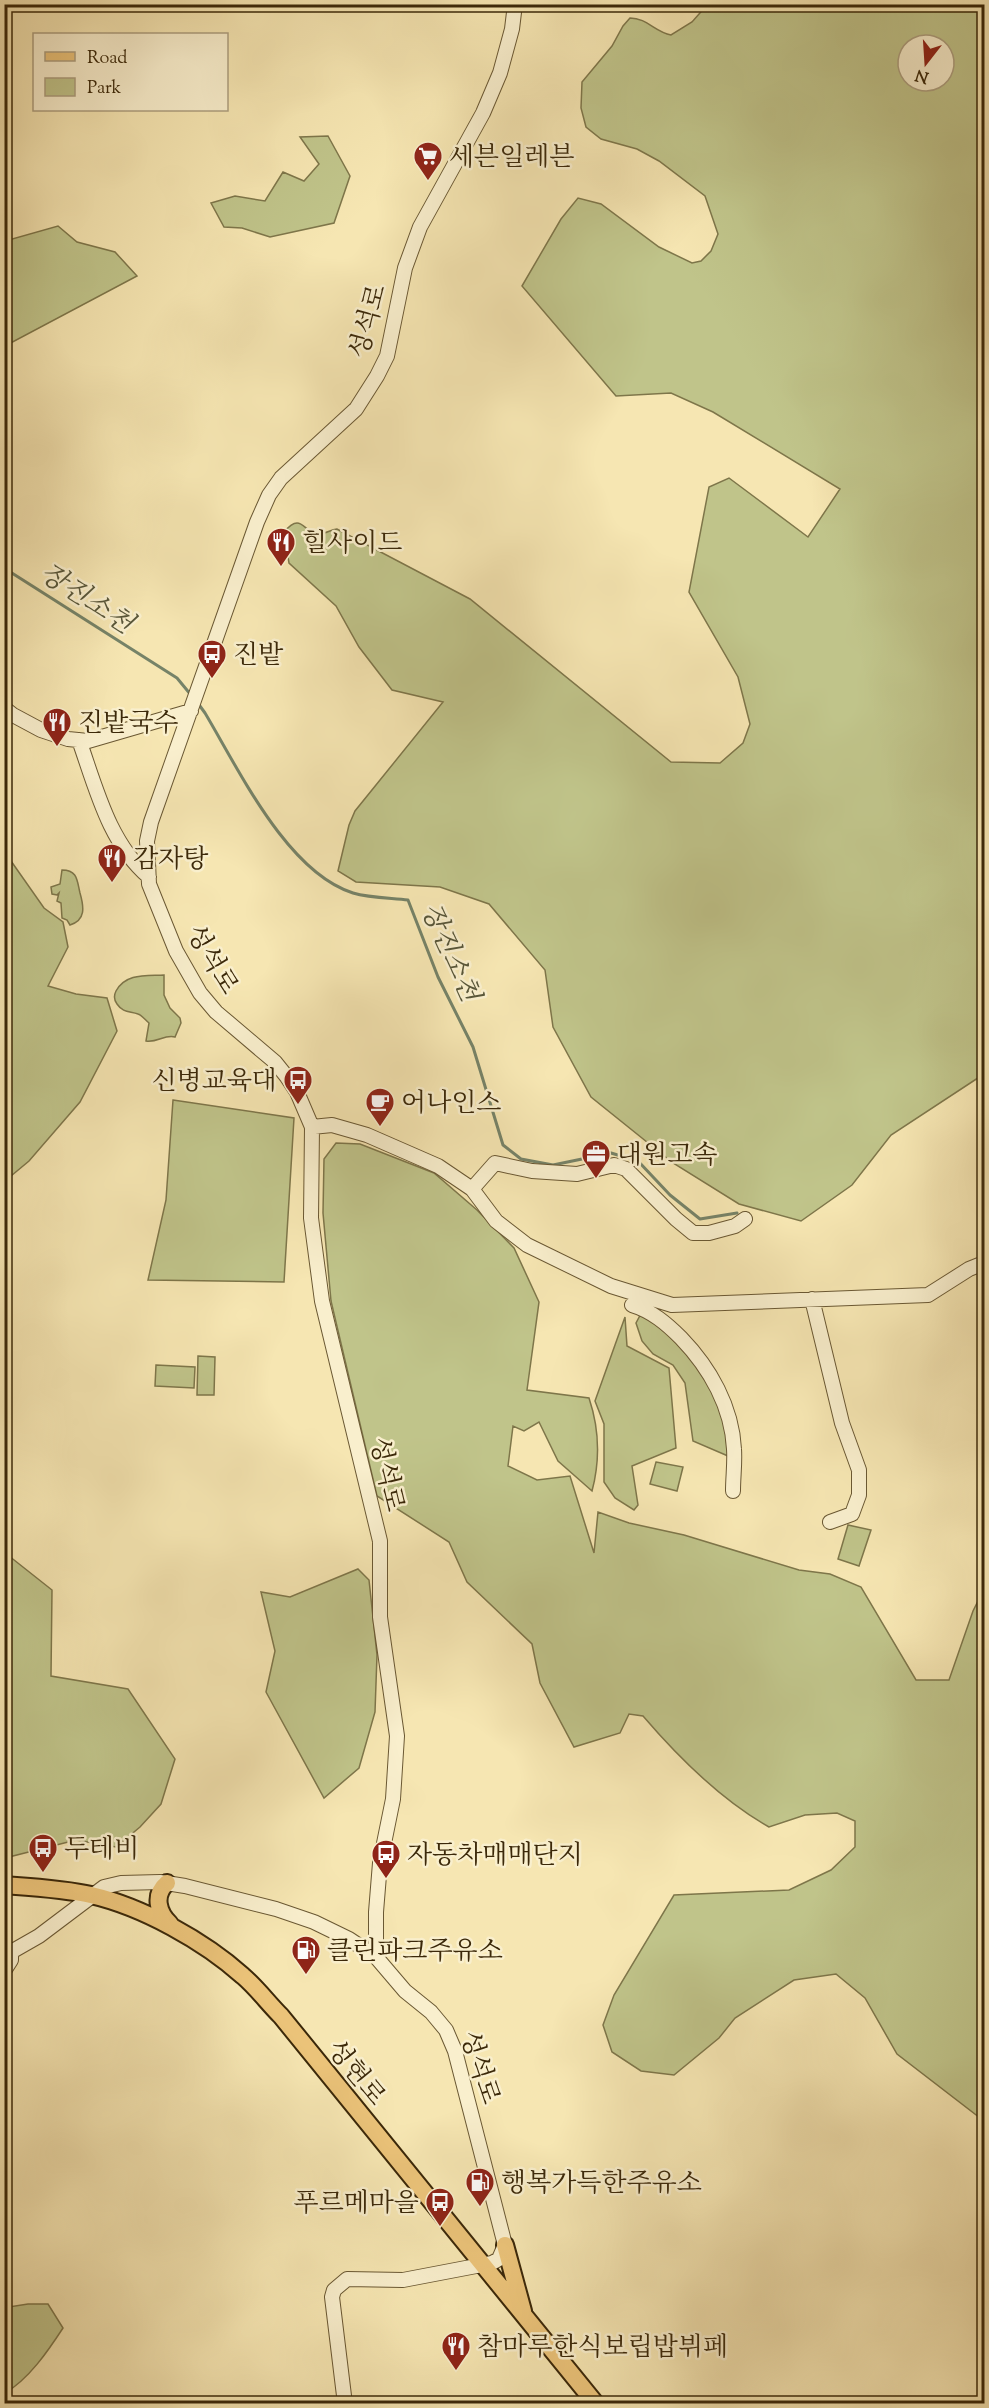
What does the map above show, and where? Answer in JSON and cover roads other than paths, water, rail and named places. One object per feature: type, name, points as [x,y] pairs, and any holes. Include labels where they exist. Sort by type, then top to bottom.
[{"type":"main road","points":[[167,1883],[162,1888],[158,1906],[161,1915],[175,1929]]},
{"type":"main road","name":"성현로","points":[[4,1886],[91,1895],[139,1912],[175,1929],[217,1954],[245,1977],[281,2016],[526,2320],[596,2403]]},
{"type":"main road","points":[[505,2245],[526,2320]]},
{"type":"street","name":"성석로","points":[[505,2245],[455,2050],[446,2030],[430,2012],[405,1991],[376,1957],[376,1912],[380,1863],[393,1799],[397,1736],[380,1617],[380,1541],[322,1301],[310,1218],[312,1127],[297,1092],[275,1062],[229,1024],[200,993],[176,951],[156,904],[149,877],[147,841],[151,822],[244,554],[269,495],[286,472],[356,409],[387,356],[405,268],[420,227],[483,113],[500,73],[512,29],[515,4]]},
{"type":"street","points":[[4,708],[40,730],[88,741],[192,709]]},
{"type":"street","points":[[79,740],[105,815],[132,863],[149,877]]},
{"type":"street","points":[[312,1127],[332,1125],[367,1135],[438,1166],[472,1189],[496,1221],[527,1245],[611,1286],[672,1305],[928,1295],[969,1269],[984,1263]]},
{"type":"street","points":[[472,1189],[495,1163],[532,1171],[577,1174],[614,1165],[626,1169],[693,1233],[709,1233],[735,1226],[745,1219]]},
{"type":"street","points":[[812,1299],[840,1413],[858,1470],[859,1495],[852,1514],[830,1522]]},
{"type":"street","points":[[632,1305],[644,1308],[666,1323],[693,1350],[715,1381],[728,1416],[734,1448],[733,1491]]},
{"type":"street","points":[[4,1971],[11,1960],[8,1955],[39,1936],[91,1895],[111,1884],[167,1883],[276,1909],[314,1922],[349,1939],[376,1957]]},
{"type":"street","points":[[345,2403],[332,2297],[338,2284],[347,2279],[403,2280],[495,2262],[505,2245]]},
{"type":"waterway","name":"장진소천","points":[[4,568],[177,678],[191,695]]},
{"type":"waterway","name":"장진소천","points":[[197,702],[267,816],[286,842],[307,864],[329,882],[353,893],[408,900],[438,977],[473,1047],[503,1145],[521,1159],[553,1165],[611,1153],[638,1161],[670,1195],[700,1219],[737,1213]]},
{"type":"place","name":"세븐일레븐","points":[[428,182]]},
{"type":"place","name":"힐사이드","points":[[281,568]]},
{"type":"place","name":"진밭","points":[[212,680]]},
{"type":"place","name":"진밭국수","points":[[57,748]]},
{"type":"place","name":"감자탕","points":[[112,884]]},
{"type":"place","name":"신병교육대","points":[[298,1106]]},
{"type":"place","name":"어나인스","points":[[380,1128]]},
{"type":"place","name":"대원고속","points":[[596,1180]]},
{"type":"place","name":"두테비","points":[[43,1874]]},
{"type":"place","name":"자동차매매단지","points":[[386,1880]]},
{"type":"place","name":"클린파크주유소","points":[[306,1976]]},
{"type":"place","name":"행복가득한주유소","points":[[480,2208]]},
{"type":"place","name":"푸르메마을","points":[[440,2228]]},
{"type":"place","name":"참마루한식보립밥뷔페","points":[[456,2372]]}]
